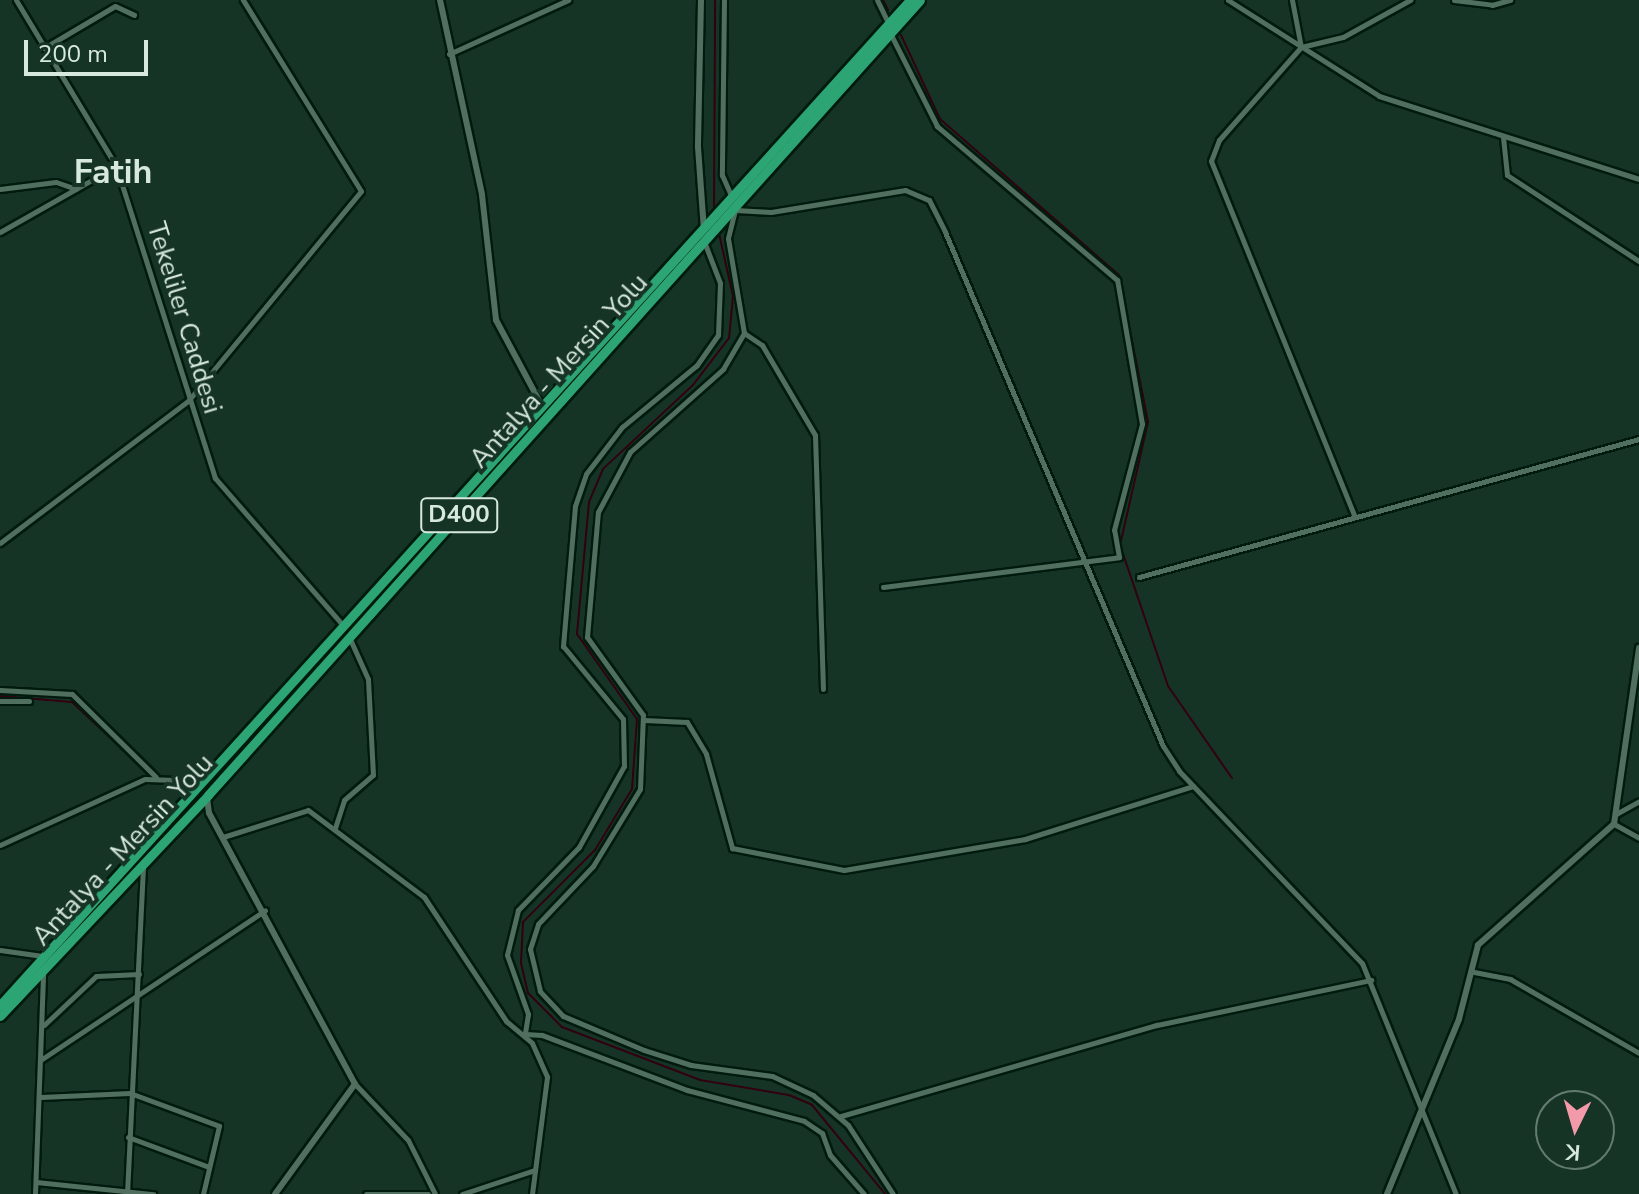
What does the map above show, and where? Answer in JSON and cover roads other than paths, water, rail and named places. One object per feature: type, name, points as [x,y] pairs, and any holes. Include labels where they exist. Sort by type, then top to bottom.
[{"type":"highway","name":"Antalya - Mersin Yolu","points":[[0,1016],[142,861],[208,795],[346,629],[543,407],[730,211],[889,29],[910,0]]},
{"type":"highway","name":"Antalya - Mersin Yolu","points":[[730,211],[733,198],[889,29],[920,0]]},
{"type":"highway","name":"Antalya - Mersin Yolu","points":[[0,1005],[196,783],[346,629],[707,234]]},
{"type":"highway","points":[[196,783],[208,795]]},
{"type":"highway","points":[[188,793],[197,805]]},
{"type":"street","name":"Tekeliler Caddesi","points":[[16,0],[116,166],[188,401],[219,485],[346,629],[368,679],[373,775],[344,800],[335,828]]},
{"type":"street","points":[[0,543],[188,401],[362,187],[243,0]]},
{"type":"street","points":[[440,0],[449,54],[482,195],[496,320],[543,407]]},
{"type":"street","points":[[449,54],[568,0]]},
{"type":"street","points":[[525,1034],[528,1014],[507,955],[509,926],[579,847],[618,780],[626,754],[616,707],[563,646],[575,506],[586,474],[615,435],[697,365],[718,335],[720,283],[707,234],[698,147],[701,0]]},
{"type":"street","points":[[724,0],[722,175],[733,198]]},
{"type":"street","points":[[877,0],[937,126],[1117,280],[1141,446],[1114,530],[1119,557],[1084,559],[883,587]]},
{"type":"street","points":[[1228,0],[1379,96],[1639,179]]},
{"type":"street","points":[[1292,0],[1301,47]]},
{"type":"street","points":[[1354,515],[1211,161],[1219,140],[1301,47],[1343,37],[1410,0]]},
{"type":"street","points":[[1454,0],[1510,0]]},
{"type":"street","points":[[44,48],[115,6],[134,15]]},
{"type":"street","points":[[1503,137],[1507,175],[1639,261]]},
{"type":"street","points":[[0,232],[116,166]]},
{"type":"street","points":[[0,189],[56,182],[76,189]]},
{"type":"street","points":[[893,1194],[841,1116],[772,1076],[691,1065],[592,1030],[563,1016],[540,991],[530,949],[533,934],[593,866],[640,789],[644,720],[587,637],[600,504],[630,452],[723,369],[744,333],[728,238],[730,211],[771,212],[905,190],[929,200],[1163,746],[1193,786],[1339,936],[1371,980],[1456,1194]]},
{"type":"street","points":[[744,333],[762,345],[815,435],[823,689]]},
{"type":"street","points":[[1139,577],[1354,515],[1639,439]]},
{"type":"street","points":[[1387,1194],[1423,1108],[1474,972],[1475,958],[1486,935],[1614,824],[1639,648]]},
{"type":"street","points":[[0,690],[72,694],[156,777]]},
{"type":"street","points":[[0,701],[29,701]]},
{"type":"street","points":[[644,720],[687,722],[706,754],[732,848],[844,870],[1025,839],[1193,786]]},
{"type":"street","points":[[0,845],[156,777],[196,783]]},
{"type":"street","points":[[176,780],[188,793]]},
{"type":"street","points":[[208,795],[209,813]]},
{"type":"street","points":[[1615,815],[1639,801]]},
{"type":"street","points":[[197,805],[209,813],[265,910],[355,1084],[408,1140],[435,1194]]},
{"type":"street","points":[[223,837],[308,810],[424,897],[506,1021],[525,1034],[547,1077],[532,1194]]},
{"type":"street","points":[[1614,824],[1639,838]]},
{"type":"street","points":[[126,1192],[139,974],[142,861]]},
{"type":"street","points":[[42,1059],[136,1001],[265,910]]},
{"type":"street","points":[[0,950],[44,956]]},
{"type":"street","points":[[35,1194],[41,1097],[42,970]]},
{"type":"street","points":[[1474,972],[1510,979],[1639,1053]]},
{"type":"street","points":[[43,1026],[96,976],[139,974]]},
{"type":"street","points":[[841,1116],[1157,1025],[1371,980]]},
{"type":"street","points":[[525,1034],[542,1035],[687,1090],[804,1121],[822,1133],[830,1155],[864,1194]]},
{"type":"street","points":[[275,1194],[355,1084]]},
{"type":"street","points":[[41,1097],[130,1093],[219,1126],[203,1194]]},
{"type":"street","points":[[128,1137],[209,1167]]},
{"type":"street","points":[[462,1194],[535,1170]]},
{"type":"street","points":[[36,1182],[153,1194]]},
{"type":"street","points":[[366,1194],[428,1194]]},
{"type":"waterway","points":[[714,211],[715,0]]},
{"type":"waterway","points":[[883,0],[888,10]]},
{"type":"waterway","points":[[901,35],[940,119],[1119,275],[1148,422],[1120,545],[1168,686],[1232,778]]},
{"type":"waterway","points":[[718,229],[733,296],[729,338],[693,385],[603,469],[589,502],[577,634],[637,719],[632,789],[595,850],[523,922],[521,963],[528,993],[562,1027],[700,1080],[789,1095],[812,1105],[885,1194]]},
{"type":"waterway","points":[[0,696],[72,702],[136,762]]},
{"type":"district","name":"Fatih","points":[[113,173]]}]
